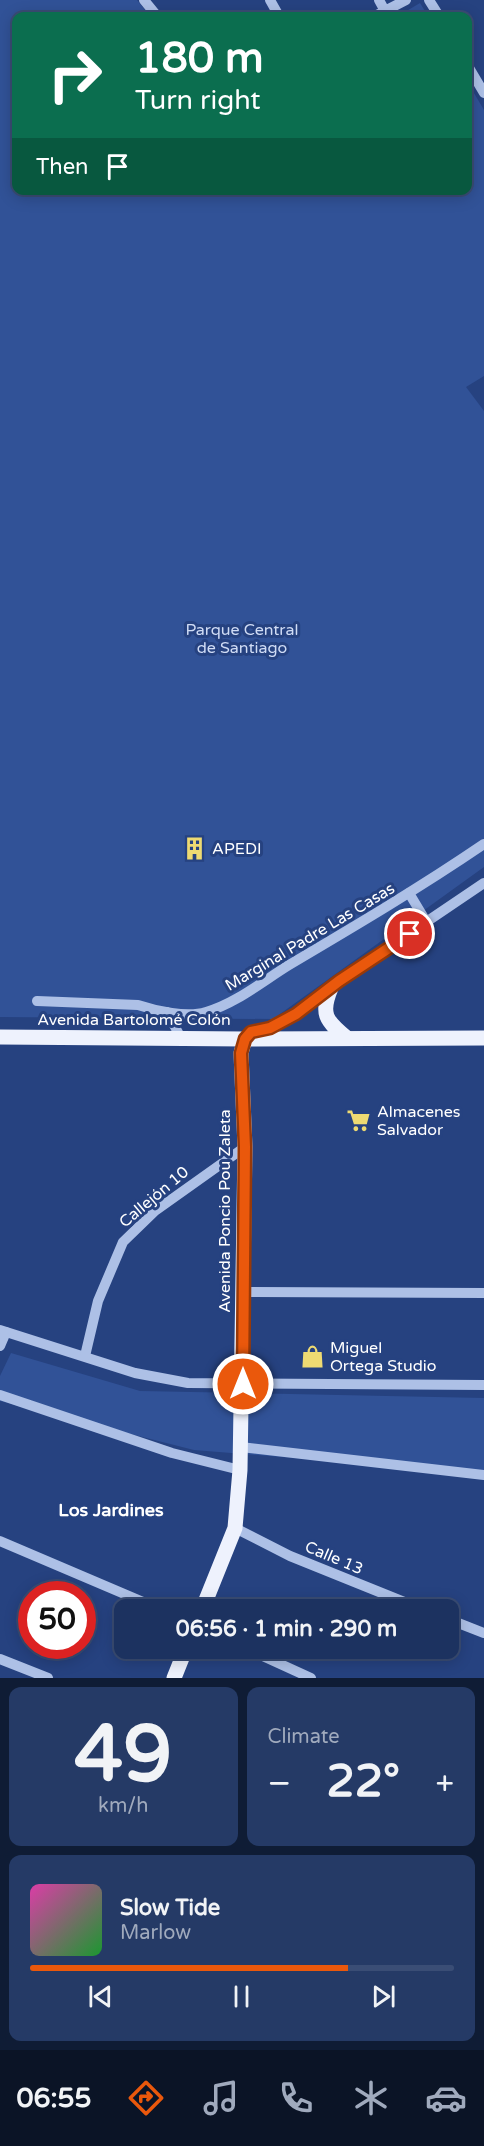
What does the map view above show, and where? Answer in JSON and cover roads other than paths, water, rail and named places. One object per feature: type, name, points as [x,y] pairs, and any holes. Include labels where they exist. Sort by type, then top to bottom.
[{"type":"main road","points":[[332,988],[324,1009],[327,1019],[346,1038]]},
{"type":"main road","name":"Avenida Bartolomé Colón","points":[[0,1037],[484,1038]]},
{"type":"main road","name":"Avenida Poncio Pou Zaleta","points":[[206,1599],[235,1528],[240,1470],[245,1147],[241,1053],[245,1039]]},
{"type":"main road","points":[[174,1678],[182,1659]]},
{"type":"street","points":[[144,0],[154,12]]},
{"type":"street","points":[[384,12],[406,0]]},
{"type":"street","points":[[472,73],[484,93]]},
{"type":"street","name":"Marginal Padre Las Casas","points":[[37,1001],[138,1005],[167,1012],[203,1013],[226,1005],[409,893],[484,844]]},
{"type":"street","points":[[245,1039],[253,1031],[270,1028],[284,1021],[484,883]]},
{"type":"street","points":[[409,893],[427,922]]},
{"type":"street","points":[[167,1012],[181,1038]]},
{"type":"street","name":"Callejón 10","points":[[85,1356],[98,1302],[123,1242],[155,1210],[245,1147]]},
{"type":"street","points":[[243,1292],[484,1293]]},
{"type":"street","points":[[0,1346],[3,1331],[135,1373],[188,1383],[484,1385]]},
{"type":"street","points":[[0,1395],[172,1453],[240,1470]]},
{"type":"street","points":[[241,1447],[484,1475]]},
{"type":"street","name":"Calle 13","points":[[235,1528],[290,1556],[397,1599]]},
{"type":"street","points":[[0,1541],[136,1599]]},
{"type":"street","points":[[459,1623],[484,1633]]},
{"type":"street","points":[[0,1659],[48,1678]]},
{"type":"street","points":[[269,1659],[311,1678]]},
{"type":"place","name":"APEDI","points":[[194,849]]},
{"type":"place","name":"Almacenes Salvador","points":[[359,1121]]},
{"type":"place","name":"Miguel Ortega Studio","points":[[312,1357]]},
{"type":"district","name":"Los Jardines","points":[[111,1510]]},
{"type":"park label","name":"Parque Central de Santiago","points":[[242,639]]}]
